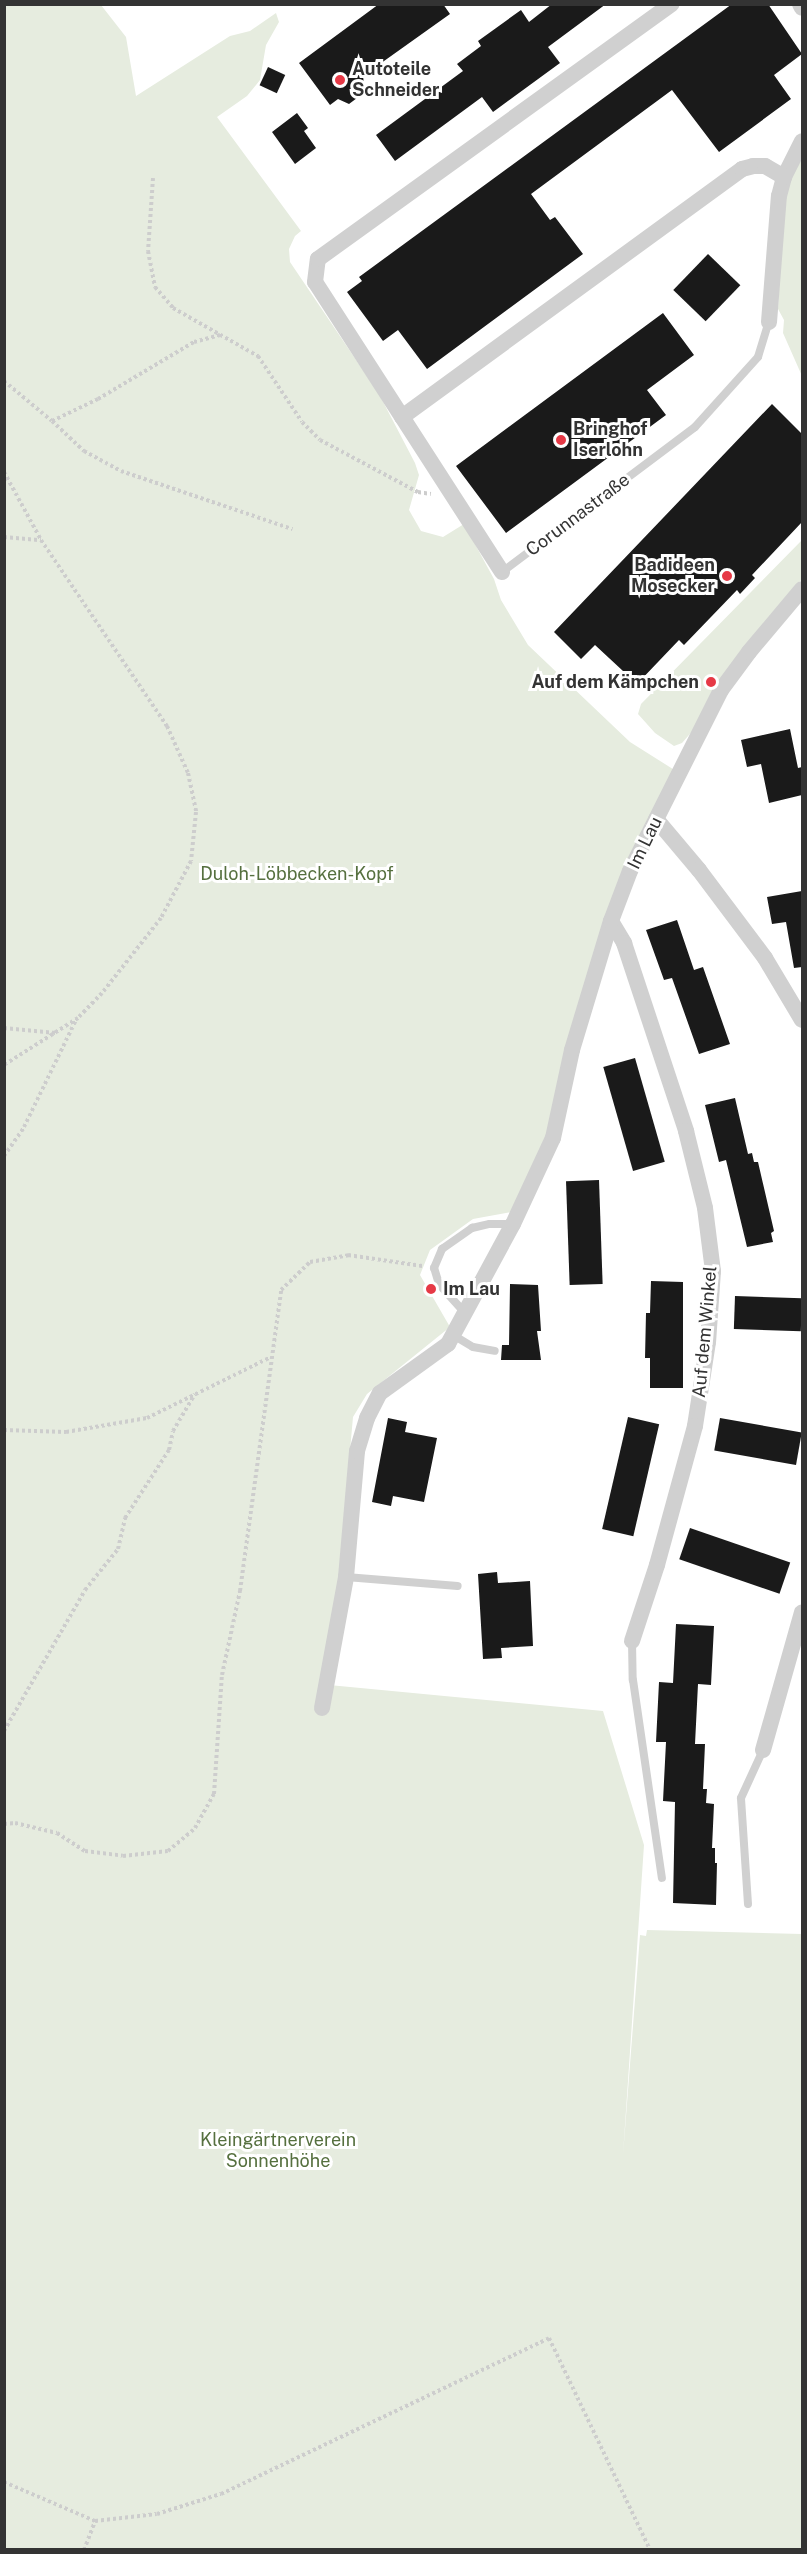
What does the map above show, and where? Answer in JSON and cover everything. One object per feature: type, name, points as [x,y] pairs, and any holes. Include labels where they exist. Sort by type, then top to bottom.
[{"type":"street","name":"Corunnastraße","points":[[502,572],[452,498],[315,282],[318,259],[672,4]]},
{"type":"street","name":"Corunnastraße","points":[[769,322],[779,196],[784,177],[802,141]]},
{"type":"street","points":[[402,417],[742,169],[765,166],[784,177]]},
{"type":"street","name":"Im Lau","points":[[322,1708],[346,1576],[357,1451],[367,1418],[380,1393],[448,1344],[513,1224],[553,1138],[572,1050],[611,921],[630,871],[721,690],[748,652],[802,589]]},
{"type":"street","points":[[657,819],[699,870],[765,958],[802,1020]]},
{"type":"street","name":"Auf dem Winkel","points":[[611,921],[624,943],[686,1131],[705,1208],[713,1271],[708,1342],[696,1426],[657,1565],[632,1641]]},
{"type":"street","points":[[763,1750],[802,1612]]},
{"type":"lane","name":"Corunnastraße","points":[[502,572],[695,427],[758,357],[769,322]]},
{"type":"lane","points":[[465,1314],[439,1284],[434,1268],[442,1250],[472,1228],[490,1224],[513,1224]]},
{"type":"lane","points":[[453,1335],[473,1347],[495,1351]]},
{"type":"lane","points":[[346,1576],[458,1586]]},
{"type":"lane","points":[[632,1641],[633,1680],[662,1878]]},
{"type":"lane","points":[[748,1904],[741,1798],[763,1750]]},
{"type":"path","points":[[153,178],[148,251],[155,287],[173,308],[258,356],[302,422],[320,440],[418,492],[452,498]]},
{"type":"path","points":[[52,420],[98,399],[194,342],[221,335]]},
{"type":"path","points":[[4,381],[52,420],[84,451],[121,471],[292,529]]},
{"type":"path","points":[[4,472],[42,540],[166,726],[188,773],[196,812],[191,861],[161,918],[102,993],[78,1018],[4,1065]]},
{"type":"path","points":[[4,537],[42,540]]},
{"type":"path","points":[[4,1156],[24,1127],[78,1018]]},
{"type":"path","points":[[4,1028],[57,1033]]},
{"type":"path","points":[[4,1824],[15,1823],[57,1833],[85,1851],[123,1856],[168,1851],[195,1828],[214,1794],[222,1675],[240,1591],[281,1290],[310,1262],[348,1255],[434,1268]]},
{"type":"path","points":[[4,1430],[66,1432],[147,1418],[270,1358]]},
{"type":"path","points":[[4,1731],[85,1590],[118,1549],[125,1518],[169,1450],[173,1431],[195,1394]]},
{"type":"path","points":[[4,2482],[95,2521],[157,2514],[220,2494],[549,2338],[650,2550]]},
{"type":"path","points":[[84,2550],[95,2521]]},
{"type":"green space","points":[[4,5],[101,5],[126,37],[136,96],[230,36],[250,31],[276,13],[279,22],[266,45],[260,80],[247,96],[217,117],[301,231],[295,236],[289,249],[290,262],[379,394],[415,463],[419,475],[409,510],[421,531],[443,537],[464,524],[494,579],[501,600],[528,645],[630,742],[676,771],[605,921],[550,1139],[517,1211],[473,1219],[430,1250],[420,1275],[450,1327],[367,1394],[353,1417],[329,1685],[603,1711],[644,1845],[623,2155],[640,1935],[646,1936],[647,1930],[802,1934],[802,2549],[5,2549]]},
{"type":"green space","points":[[802,151],[802,376],[783,333],[784,320],[778,309],[782,222],[789,182]]},
{"type":"green space","points":[[802,540],[802,579],[791,591],[696,727],[682,743],[674,746],[655,733],[638,714],[641,704]]},
{"type":"building","points":[[379,4],[443,4],[450,14],[363,76],[365,92],[349,104],[338,99],[330,105],[299,63]]},
{"type":"building","points":[[552,4],[606,4],[548,47],[560,63],[493,112],[482,97],[395,161],[376,135],[463,71],[457,64],[481,46],[478,41],[521,10],[529,22]]},
{"type":"building","points":[[732,4],[768,4],[802,54],[774,75],[791,99],[719,152],[672,90],[531,194],[550,220],[555,217],[583,254],[427,369],[398,330],[383,341],[347,292],[362,281],[359,277]]},
{"type":"building","points":[[268,67],[285,75],[277,93],[260,85]]},
{"type":"building","points":[[297,113],[308,128],[304,131],[316,148],[295,164],[272,132]]},
{"type":"building","points":[[708,254],[740,285],[706,321],[673,290]]},
{"type":"building","name":"Bringhof Iserlohn","points":[[663,313],[694,355],[647,390],[666,415],[506,533],[456,466]]},
{"type":"building","points":[[772,404],[802,434],[802,522],[752,575],[755,578],[740,594],[737,590],[684,645],[679,640],[637,684],[595,645],[581,659],[554,632]]},
{"type":"building","points":[[790,729],[798,768],[802,767],[802,795],[769,803],[761,764],[747,767],[741,740]]},
{"type":"building","points":[[802,891],[802,967],[794,968],[786,922],[772,924],[767,897]]},
{"type":"building","points":[[677,920],[694,970],[703,967],[730,1044],[699,1054],[672,978],[664,980],[646,930]]},
{"type":"building","points":[[635,1058],[665,1162],[633,1171],[603,1067]]},
{"type":"building","points":[[735,1098],[748,1154],[752,1153],[754,1162],[758,1162],[774,1231],[771,1233],[773,1242],[747,1247],[726,1160],[719,1162],[705,1105]]},
{"type":"building","points":[[599,1180],[603,1284],[570,1285],[566,1181]]},
{"type":"building","points":[[651,1281],[683,1282],[683,1388],[650,1388],[650,1358],[645,1358],[646,1313],[650,1313]]},
{"type":"building","points":[[510,1284],[538,1285],[541,1331],[537,1331],[541,1360],[501,1360],[502,1345],[509,1345]]},
{"type":"building","points":[[735,1296],[802,1298],[801,1331],[734,1329]]},
{"type":"building","points":[[628,1417],[659,1424],[633,1536],[602,1529]]},
{"type":"building","points":[[388,1418],[407,1422],[405,1432],[437,1438],[424,1502],[393,1496],[391,1506],[372,1502]]},
{"type":"building","points":[[720,1418],[802,1432],[796,1465],[714,1450]]},
{"type":"building","points":[[690,1528],[790,1563],[779,1594],[679,1559]]},
{"type":"building","points":[[497,1572],[498,1583],[530,1581],[533,1646],[501,1648],[502,1658],[483,1659],[478,1574]]},
{"type":"building","points":[[676,1624],[714,1626],[711,1685],[698,1684],[695,1744],[705,1744],[703,1789],[707,1789],[706,1803],[714,1804],[712,1848],[715,1848],[715,1863],[717,1863],[716,1905],[673,1903],[675,1802],[663,1801],[666,1742],[656,1742],[659,1682],[673,1683]]},
{"type":"place","name":"Autoteile Schneider","points":[[340,80]]},
{"type":"place","name":"Bringhof Iserlohn","points":[[561,440]]},
{"type":"place","name":"Badideen Mosecker","points":[[727,576]]},
{"type":"place","name":"Auf dem Kämpchen","points":[[711,682]]},
{"type":"place","name":"Im Lau","points":[[431,1289]]},
{"type":"park label","name":"Duloh-Löbbecken-Kopf","points":[[297,874]]},
{"type":"park label","name":"Kleingärtnerverein Sonnenhöhe","points":[[278,2151]]}]
